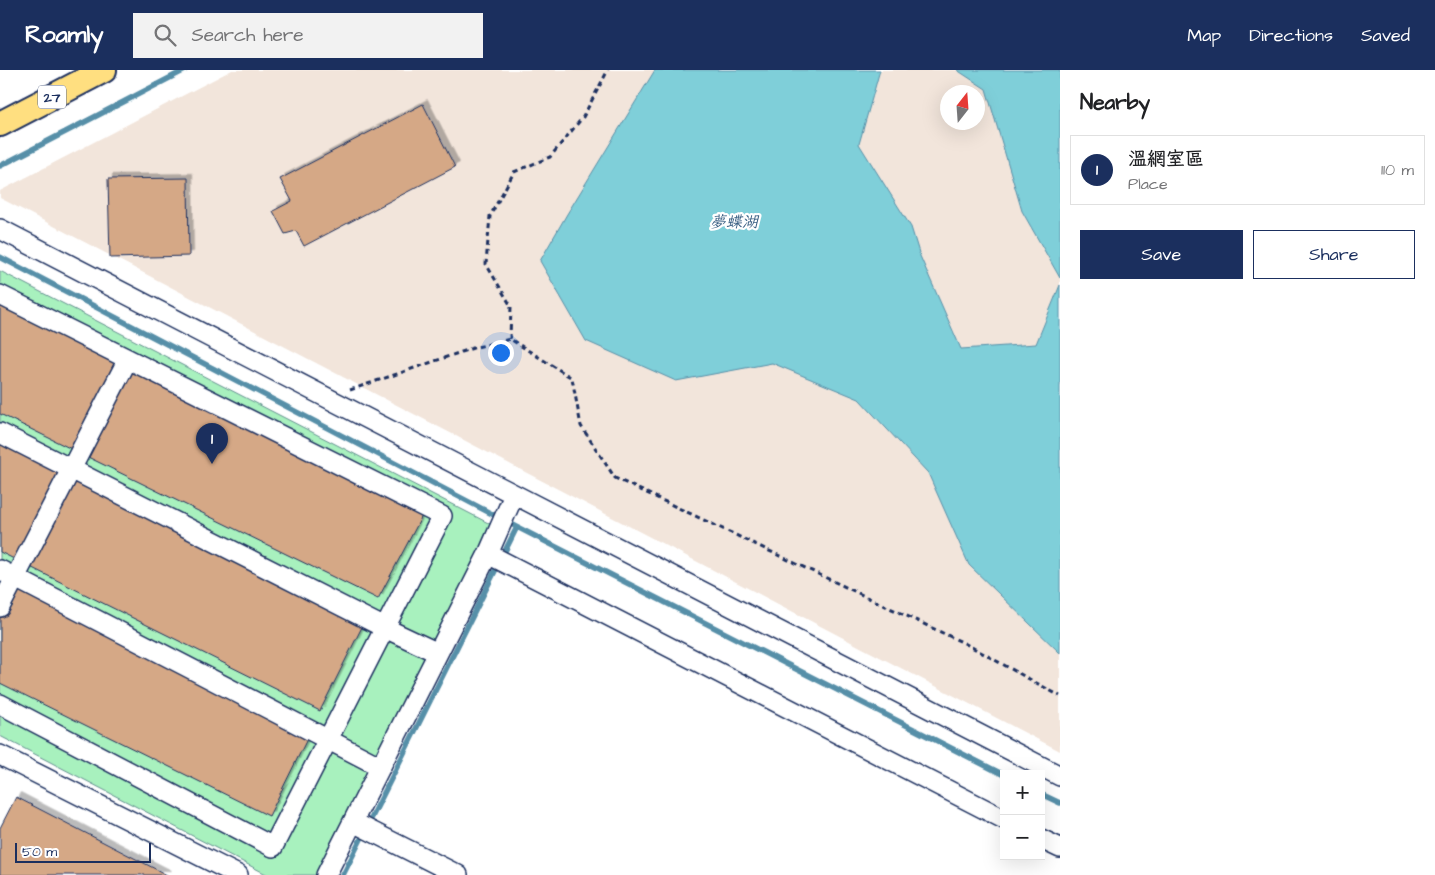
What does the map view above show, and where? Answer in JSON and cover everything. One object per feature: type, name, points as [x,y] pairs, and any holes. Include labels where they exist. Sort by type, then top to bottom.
[{"type":"main road","name":"27","points":[[0,124],[104,70]]},
{"type":"street","points":[[0,229],[1060,776]]},
{"type":"street","points":[[0,295],[442,516],[273,847],[0,704]]},
{"type":"street","points":[[0,606],[7,574],[70,469],[128,359]]},
{"type":"street","points":[[0,433],[438,653]]},
{"type":"street","points":[[326,875],[488,554],[514,494]]},
{"type":"street","points":[[488,554],[1000,817]]},
{"type":"street","points":[[7,574],[382,767]]},
{"type":"street","points":[[0,755],[238,875]]},
{"type":"street","points":[[352,822],[458,875]]},
{"type":"street","points":[[1045,841],[1060,848]]},
{"type":"path","points":[[510,339],[512,306],[486,264],[490,216],[514,172],[550,157],[583,117],[608,70]]},
{"type":"path","points":[[328,398],[473,348],[510,339],[572,378],[581,426],[616,478],[966,644],[1060,696]]},
{"type":"shaded area","points":[[232,70],[1060,70],[1060,751],[0,198],[0,191]]},
{"type":"green space","points":[[0,271],[494,526],[317,875],[268,875],[0,736]]},
{"type":"water","name":"夢蝶湖","points":[[655,70],[880,70],[859,144],[911,227],[920,256],[961,349],[1036,344],[1060,285],[1060,653],[969,565],[928,473],[859,399],[772,363],[676,381],[586,341],[540,261]]},
{"type":"water","points":[[957,70],[1060,70],[1060,278],[1022,211],[985,85],[980,85]]},
{"type":"building","points":[[423,104],[455,167],[304,246],[296,231],[285,234],[273,211],[292,201],[280,179]]},
{"type":"building","points":[[188,178],[189,256],[110,258],[108,179]]},
{"type":"building","points":[[0,303],[423,514],[378,599],[0,414]]},
{"type":"building","points":[[0,443],[364,623],[320,711],[0,552]]},
{"type":"building","points":[[0,580],[310,733],[269,816],[0,683]]},
{"type":"building","points":[[16,797],[167,875],[0,875],[0,828]]},
{"type":"waterway","points":[[0,166],[185,70]]},
{"type":"waterway","points":[[0,257],[517,527],[1000,773]]},
{"type":"waterway","points":[[343,875],[517,527]]},
{"type":"waterway","points":[[1045,796],[1060,803]]},
{"type":"place","name":"溫網室區","points":[[212,464]]}]
